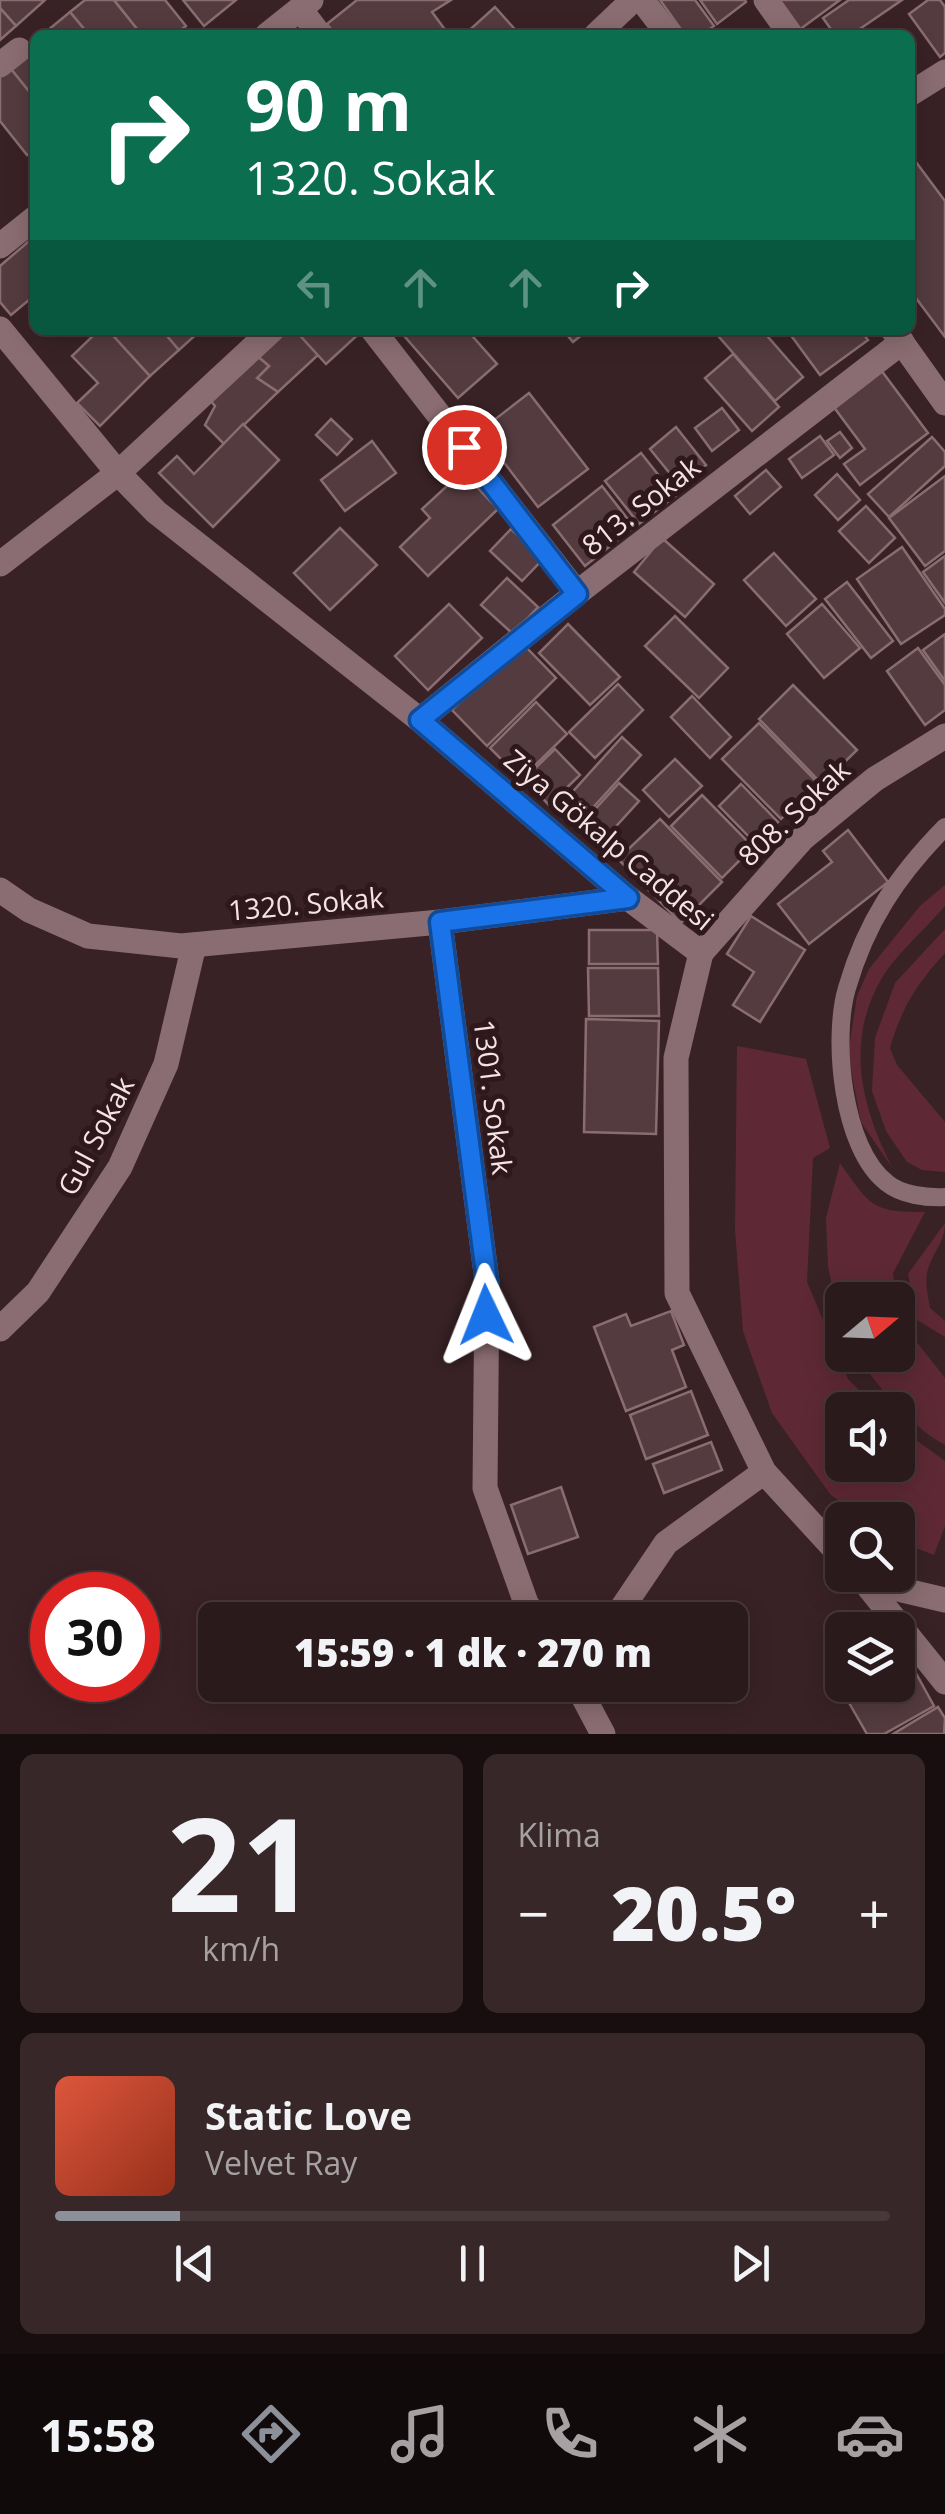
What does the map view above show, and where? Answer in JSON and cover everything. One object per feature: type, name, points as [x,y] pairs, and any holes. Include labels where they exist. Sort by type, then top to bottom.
[{"type":"street","points":[[601,30],[633,0]]},
{"type":"street","points":[[642,0],[665,30]]},
{"type":"street","points":[[766,0],[787,30]]},
{"type":"street","points":[[273,30],[305,5],[318,30]]},
{"type":"street","points":[[915,91],[945,72]]},
{"type":"street","points":[[0,246],[30,222]]},
{"type":"street","name":"Ziya Gökalp Caddesi","points":[[0,329],[118,473],[156,512],[420,720],[628,898],[701,953],[676,1058],[678,1292],[764,1472],[825,1539]]},
{"type":"street","points":[[0,564],[118,473],[267,335]]},
{"type":"street","points":[[378,335],[577,594]]},
{"type":"street","points":[[897,336],[945,403]]},
{"type":"street","name":"813. Sokak","points":[[420,720],[897,336]]},
{"type":"street","name":"808. Sokak","points":[[701,953],[803,838],[875,779],[945,736]]},
{"type":"street","name":"1320. Sokak","points":[[0,890],[29,910],[88,936],[194,945],[440,922],[628,898]]},
{"type":"street","name":"1301. Sokak","points":[[440,922],[487,1281],[485,1488],[526,1602]]},
{"type":"street","name":"Gul Sokak","points":[[0,1329],[38,1292],[120,1167],[166,1064],[194,945]]},
{"type":"street","points":[[626,1602],[666,1543],[764,1472]]},
{"type":"street","points":[[873,1592],[945,1682]]},
{"type":"street","points":[[915,1592],[945,1600]]},
{"type":"street","points":[[586,1702],[603,1734]]},
{"type":"lane","points":[[945,827],[886,894],[846,990],[839,1029],[845,1098],[859,1146],[887,1184],[926,1198],[945,1197]]},
{"type":"shaded area","points":[[945,885],[945,906],[883,976],[864,1025],[861,1073],[865,1097],[893,1169],[861,1122],[848,1054],[857,996],[869,969],[920,906]]},
{"type":"shaded area","points":[[945,929],[945,953],[911,997],[890,1048],[897,1065],[945,1122],[945,1172],[922,1170],[907,1162],[886,1131],[872,1091],[875,1038],[895,983]]},
{"type":"shaded area","points":[[737,1046],[806,1059],[830,1148],[813,1158],[807,1282],[825,1325],[825,1372],[845,1372],[861,1392],[825,1392],[825,1482],[915,1482],[915,1439],[945,1461],[945,1526],[934,1555],[915,1548],[915,1502],[841,1502],[830,1494],[772,1413],[743,1331],[735,1230]]},
{"type":"shaded area","points":[[840,1163],[874,1204],[925,1212],[893,1273],[894,1282],[831,1282],[826,1218]]},
{"type":"shaded area","points":[[945,1223],[926,1281],[930,1308],[945,1321],[945,1337],[917,1320],[915,1282],[910,1282],[908,1274]]},
{"type":"shaded area","points":[[915,1340],[945,1378],[945,1445],[915,1423],[915,1392],[885,1392],[869,1372],[915,1372]]},
{"type":"building","points":[[0,0],[45,0],[16,26],[0,8]]},
{"type":"building","points":[[85,0],[114,0],[138,30],[85,30],[70,12]]},
{"type":"building","points":[[114,0],[165,0],[186,26],[181,30],[138,30]]},
{"type":"building","points":[[183,0],[236,0],[204,26]]},
{"type":"building","points":[[357,0],[451,0],[432,12],[445,30],[332,30],[327,24]]},
{"type":"building","points":[[660,0],[695,0],[714,26],[708,30],[681,30]]},
{"type":"building","points":[[700,0],[745,0],[746,2],[717,24]]},
{"type":"building","points":[[778,0],[840,0],[799,30]]},
{"type":"building","points":[[849,0],[902,0],[858,30],[831,30],[823,18]]},
{"type":"building","points":[[928,0],[940,0],[945,7],[945,53],[940,57],[909,14]]},
{"type":"building","points":[[495,7],[516,30],[470,30]]},
{"type":"building","points":[[0,8],[16,26],[0,40]]},
{"type":"building","points":[[70,12],[85,30],[48,30]]},
{"type":"building","points":[[30,45],[30,93],[7,64]]},
{"type":"building","points":[[7,64],[30,93],[27,155],[0,121],[0,69]]},
{"type":"building","points":[[915,161],[945,201],[945,337],[915,297]]},
{"type":"building","points":[[30,240],[30,299],[11,315],[0,302],[0,266]]},
{"type":"building","points":[[94,335],[113,335],[150,376],[100,426],[77,403],[98,383],[72,356]]},
{"type":"building","points":[[113,335],[166,335],[179,350],[150,376]]},
{"type":"building","points":[[166,335],[196,335],[179,350]]},
{"type":"building","points":[[282,335],[300,335],[318,355],[278,392],[257,378],[269,366],[256,355]]},
{"type":"building","points":[[300,335],[358,335],[326,364]]},
{"type":"building","points":[[403,335],[471,335],[497,364],[458,398]]},
{"type":"building","points":[[717,335],[766,335],[803,377],[775,401]]},
{"type":"building","points":[[791,335],[864,335],[868,340],[820,375]]},
{"type":"building","points":[[733,354],[779,407],[752,431],[705,378]]},
{"type":"building","points":[[256,355],[269,366],[257,378],[278,392],[224,444],[205,425],[215,406],[209,399]]},
{"type":"building","points":[[878,366],[928,433],[860,485],[844,464],[865,449],[830,402]]},
{"type":"building","points":[[529,393],[588,469],[538,507],[480,431]]},
{"type":"building","points":[[722,408],[739,430],[712,451],[695,428]]},
{"type":"building","points":[[331,419],[352,439],[337,455],[316,435]]},
{"type":"building","points":[[243,424],[279,460],[213,527],[159,473],[177,456],[194,474]]},
{"type":"building","points":[[676,427],[706,465],[680,486],[650,449]]},
{"type":"building","points":[[840,432],[852,448],[840,458],[827,441]]},
{"type":"building","points":[[820,436],[834,455],[802,478],[789,459]]},
{"type":"building","points":[[932,437],[945,452],[945,466],[889,517],[868,494]]},
{"type":"building","points":[[372,441],[396,473],[345,511],[321,480]]},
{"type":"building","points":[[641,453],[675,496],[639,524],[605,481]]},
{"type":"building","points":[[766,470],[781,487],[750,514],[735,496]]},
{"type":"building","points":[[462,472],[498,509],[428,576],[400,547],[430,518],[422,509]]},
{"type":"building","points":[[837,474],[860,500],[838,520],[815,495]]},
{"type":"building","points":[[945,476],[945,551],[925,566],[889,518]]},
{"type":"building","points":[[602,486],[634,527],[585,566],[553,525]]},
{"type":"building","points":[[866,506],[895,538],[869,563],[839,531]]},
{"type":"building","points":[[340,528],[377,565],[330,610],[294,573]]},
{"type":"building","points":[[511,529],[543,559],[522,581],[490,551]]},
{"type":"building","points":[[662,538],[714,584],[685,617],[634,572]]},
{"type":"building","points":[[902,547],[945,609],[945,615],[901,644],[857,579]]},
{"type":"building","points":[[774,553],[816,599],[786,626],[744,580]]},
{"type":"building","points":[[945,556],[945,603],[923,572]]},
{"type":"building","points":[[507,578],[538,607],[513,634],[481,605]]},
{"type":"building","points":[[847,582],[893,641],[871,658],[825,599]]},
{"type":"building","points":[[449,604],[482,638],[428,690],[395,656]]},
{"type":"building","points":[[822,604],[860,648],[824,678],[787,634]]},
{"type":"building","points":[[675,616],[728,668],[699,698],[645,646]]},
{"type":"building","points":[[568,624],[620,677],[590,705],[539,653]]},
{"type":"building","points":[[945,634],[945,681],[923,650]]},
{"type":"building","points":[[521,642],[556,678],[487,746],[452,710]]},
{"type":"building","points":[[918,648],[945,685],[945,710],[925,725],[887,671]]},
{"type":"building","points":[[618,684],[643,710],[595,758],[569,732]]},
{"type":"building","points":[[793,685],[857,750],[822,784],[759,719]]},
{"type":"building","points":[[692,696],[731,737],[710,758],[671,717]]},
{"type":"building","points":[[536,702],[567,734],[521,779],[490,748]]},
{"type":"building","points":[[759,723],[818,783],[781,819],[722,759]]},
{"type":"building","points":[[622,737],[641,755],[577,825],[558,808]]},
{"type":"building","points":[[555,749],[580,775],[549,805],[524,779]]},
{"type":"building","points":[[675,759],[702,786],[669,817],[643,790]]},
{"type":"building","points":[[619,783],[639,801],[599,845],[579,827]]},
{"type":"building","points":[[741,784],[778,822],[756,844],[719,806]]},
{"type":"building","points":[[702,795],[753,847],[722,878],[671,826]]},
{"type":"building","points":[[660,819],[722,882],[681,923],[618,859]]},
{"type":"building","points":[[848,830],[888,882],[809,944],[778,904],[832,862],[823,851]]},
{"type":"building","points":[[751,916],[805,950],[760,1022],[733,1005],[754,972],[727,954]]},
{"type":"building","points":[[589,930],[657,930],[658,964],[589,964]]},
{"type":"building","points":[[588,968],[658,968],[659,1016],[589,1016]]},
{"type":"building","points":[[586,1019],[659,1021],[656,1134],[584,1132]]},
{"type":"building","points":[[671,1311],[684,1345],[672,1350],[686,1387],[626,1411],[594,1327],[626,1314],[631,1326]]},
{"type":"building","points":[[691,1391],[708,1435],[646,1459],[630,1415]]},
{"type":"building","points":[[711,1442],[722,1470],[664,1493],[653,1464]]},
{"type":"building","points":[[561,1487],[578,1537],[528,1554],[511,1505]]},
{"type":"building","points":[[915,1671],[934,1706],[884,1734],[867,1734],[849,1702],[915,1702]]},
{"type":"building","points":[[938,1707],[945,1718],[944,1734],[893,1734]]},
{"type":"route","points":[[464,447],[577,594],[420,720],[628,898],[440,922],[487,1281],[486,1315]]}]
